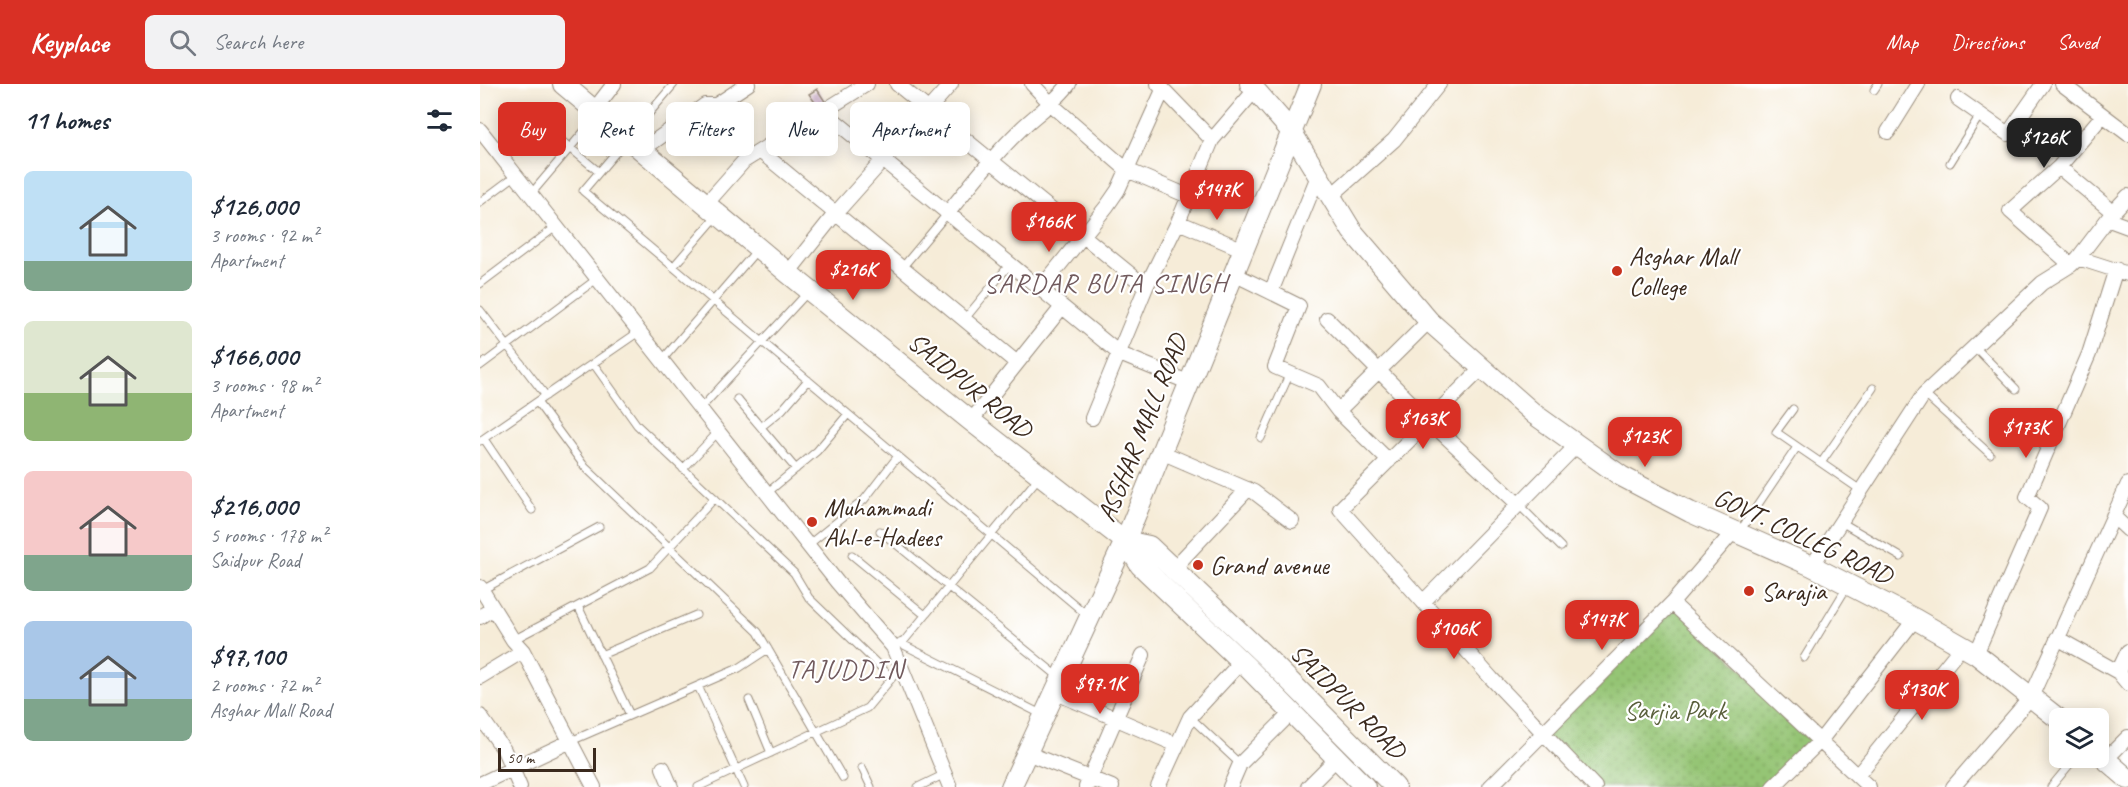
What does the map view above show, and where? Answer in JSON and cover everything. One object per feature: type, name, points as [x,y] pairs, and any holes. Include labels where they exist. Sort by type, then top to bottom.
[{"type":"street","name":"SAIDPUR ROAD","points":[[563,84],[584,102]]},
{"type":"street","points":[[602,102],[614,84]]},
{"type":"street","points":[[654,134],[705,105],[716,105],[748,84]]},
{"type":"street","points":[[838,102],[867,84]]},
{"type":"street","points":[[897,84],[919,102]]},
{"type":"street","points":[[936,102],[951,84]]},
{"type":"street","points":[[1032,84],[1051,104],[1127,170],[1188,196]]},
{"type":"street","points":[[947,214],[990,160],[1024,126],[1051,104],[1069,84]]},
{"type":"street","name":"ASGHAR MALL ROAD","points":[[1011,787],[1125,541],[1311,84]]},
{"type":"street","points":[[1330,196],[1394,140],[1439,84]]},
{"type":"street","points":[[1888,132],[1918,84]]},
{"type":"street","points":[[1958,99],[2008,134],[2043,84]]},
{"type":"street","points":[[2062,84],[2127,131]]},
{"type":"street","points":[[1092,418],[1146,287],[1178,222],[1212,140],[1254,86]]},
{"type":"street","name":"GOVT. COLLEG ROAD","points":[[1254,86],[1291,131],[1352,231],[1429,321],[1534,414],[1621,476],[1690,513],[1812,566],[1915,619],[1969,650],[2049,711]]},
{"type":"street","points":[[1041,288],[1107,206],[1127,170],[1160,87],[1212,140]]},
{"type":"street","points":[[1857,776],[1969,650],[2040,508],[2027,497],[2122,272],[2074,262],[2010,211],[2059,167],[2103,115]]},
{"type":"street","points":[[838,124],[1120,354],[1190,383]]},
{"type":"street","points":[[480,129],[808,545],[897,645],[901,667],[948,781]]},
{"type":"street","points":[[970,144],[1146,287]]},
{"type":"street","points":[[712,209],[744,161],[766,147]]},
{"type":"street","points":[[760,151],[1017,363]]},
{"type":"street","name":"SAIDPUR ROAD","points":[[648,156],[971,421],[1125,541],[1140,565],[1241,662],[1365,787]]},
{"type":"street","points":[[788,273],[835,214],[888,156]]},
{"type":"street","points":[[2059,167],[2111,216],[2128,227]]},
{"type":"street","points":[[1270,292],[1318,176]]},
{"type":"street","points":[[1812,566],[1924,394],[2042,283],[2074,262],[2128,196]]},
{"type":"street","points":[[1178,222],[1244,250]]},
{"type":"street","points":[[1234,274],[1299,306],[1275,367],[1319,386],[1338,411],[1389,461]]},
{"type":"street","points":[[971,421],[1062,307]]},
{"type":"street","points":[[1327,320],[1429,421],[1519,505]]},
{"type":"street","points":[[1338,411],[1429,321]]},
{"type":"street","points":[[1482,368],[1340,509],[1492,679],[1595,787]]},
{"type":"street","points":[[1423,602],[1577,445]]},
{"type":"street","points":[[1161,453],[1254,492],[1292,521]]},
{"type":"street","points":[[1953,787],[2031,697],[2128,484]]},
{"type":"street","points":[[1173,569],[1248,489]]},
{"type":"street","points":[[2113,516],[2128,530]]},
{"type":"street","points":[[1490,787],[1672,603],[1735,533]]},
{"type":"street","name":"SAIDPUR ROAD","points":[[1125,541],[1149,546],[1262,653],[1395,787]]},
{"type":"street","points":[[481,589],[513,640],[523,651],[571,741],[589,786]]},
{"type":"street","points":[[1672,603],[1869,787]]},
{"type":"street","points":[[480,617],[493,608]]},
{"type":"street","points":[[1773,787],[1820,741],[1915,619]]},
{"type":"street","points":[[2057,638],[2118,672],[2128,684]]},
{"type":"street","points":[[480,677],[523,651]]},
{"type":"street","points":[[2118,672],[2128,651]]},
{"type":"street","points":[[1088,783],[1143,655]]},
{"type":"street","points":[[1158,787],[1190,717],[1241,662]]},
{"type":"street","points":[[1057,685],[1116,718],[1177,745]]},
{"type":"street","points":[[1230,787],[1240,764],[1291,712]]},
{"type":"street","points":[[480,716],[504,750],[520,787]]},
{"type":"street","points":[[2109,751],[2128,737]]},
{"type":"street","points":[[480,784],[571,741]]},
{"type":"street","points":[[1026,753],[1088,783],[1112,787]]},
{"type":"street","points":[[1308,787],[1337,758]]},
{"type":"street","points":[[2109,762],[2128,779]]},
{"type":"street","points":[[663,768],[671,787]]},
{"type":"lane","points":[[654,115],[674,84]]},
{"type":"lane","points":[[1950,163],[1980,115]]},
{"type":"lane","points":[[531,194],[578,137]]},
{"type":"lane","points":[[566,145],[599,172]]},
{"type":"lane","points":[[620,156],[599,172],[583,191],[1089,617]]},
{"type":"lane","points":[[480,202],[516,175]]},
{"type":"lane","points":[[673,267],[712,209]]},
{"type":"lane","points":[[901,269],[947,214]]},
{"type":"lane","points":[[480,284],[556,226]]},
{"type":"lane","points":[[663,359],[759,248]]},
{"type":"lane","points":[[964,320],[1010,264]]},
{"type":"lane","points":[[480,366],[598,278]]},
{"type":"lane","points":[[701,408],[809,290]]},
{"type":"lane","points":[[480,310],[546,396]]},
{"type":"lane","points":[[532,510],[482,440],[640,331]]},
{"type":"lane","points":[[1975,347],[2016,389]]},
{"type":"lane","points":[[593,363],[637,425],[794,573],[809,598],[892,678]]},
{"type":"lane","points":[[1261,438],[1290,373]]},
{"type":"lane","points":[[761,428],[782,410],[808,380]]},
{"type":"lane","points":[[1821,463],[1873,388]]},
{"type":"lane","points":[[1924,394],[1990,454]]},
{"type":"lane","points":[[737,399],[796,469]]},
{"type":"lane","points":[[537,402],[585,467],[758,632],[843,778]]},
{"type":"lane","points":[[1793,409],[1776,432],[1862,490]]},
{"type":"lane","points":[[767,493],[817,450],[848,414]]},
{"type":"lane","points":[[684,469],[719,431]]},
{"type":"lane","points":[[1735,533],[1797,447]]},
{"type":"lane","points":[[808,545],[864,500],[898,456]]},
{"type":"lane","points":[[1040,475],[925,615],[897,645],[1044,715]]},
{"type":"lane","points":[[513,640],[650,568],[715,498]]},
{"type":"lane","points":[[1519,505],[1561,547]]},
{"type":"lane","points":[[1841,522],[1901,557]]},
{"type":"lane","points":[[481,589],[599,527]]},
{"type":"lane","points":[[880,531],[948,586],[1057,685]]},
{"type":"lane","points":[[852,555],[925,615]]},
{"type":"lane","points":[[1804,658],[1849,585]]},
{"type":"lane","points":[[578,606],[630,715]]},
{"type":"lane","points":[[601,655],[696,615]]},
{"type":"lane","points":[[571,741],[739,668],[768,649]]},
{"type":"lane","points":[[698,787],[867,708],[901,667]]},
{"type":"lane","points":[[698,686],[744,787]]},
{"type":"lane","points":[[748,700],[771,753]]},
{"type":"lane","points":[[1190,717],[1240,764]]},
{"type":"lane","points":[[862,768],[871,787]]},
{"type":"lane","points":[[2051,787],[2067,768]]},
{"type":"lane","points":[[918,787],[948,781]]},
{"type":"green space","name":"Sarjia Park","points":[[1672,603],[1820,741],[1773,787],[1595,787],[1543,733]]},
{"type":"building","points":[[817,89],[825,102],[815,102],[809,94]]},
{"type":"place","name":"Asghar Mall College","points":[[1617,271]]},
{"type":"place","name":"Muhammadi Ahl-e-Hadees","points":[[812,522]]},
{"type":"place","name":"Grand avenue","points":[[1198,565]]},
{"type":"place","name":"Sarajia","points":[[1749,591]]},
{"type":"district","name":"SARDAR BUTA SINGH","points":[[1106,283]]},
{"type":"district","name":"TAJUDDIN","points":[[846,669]]}]
